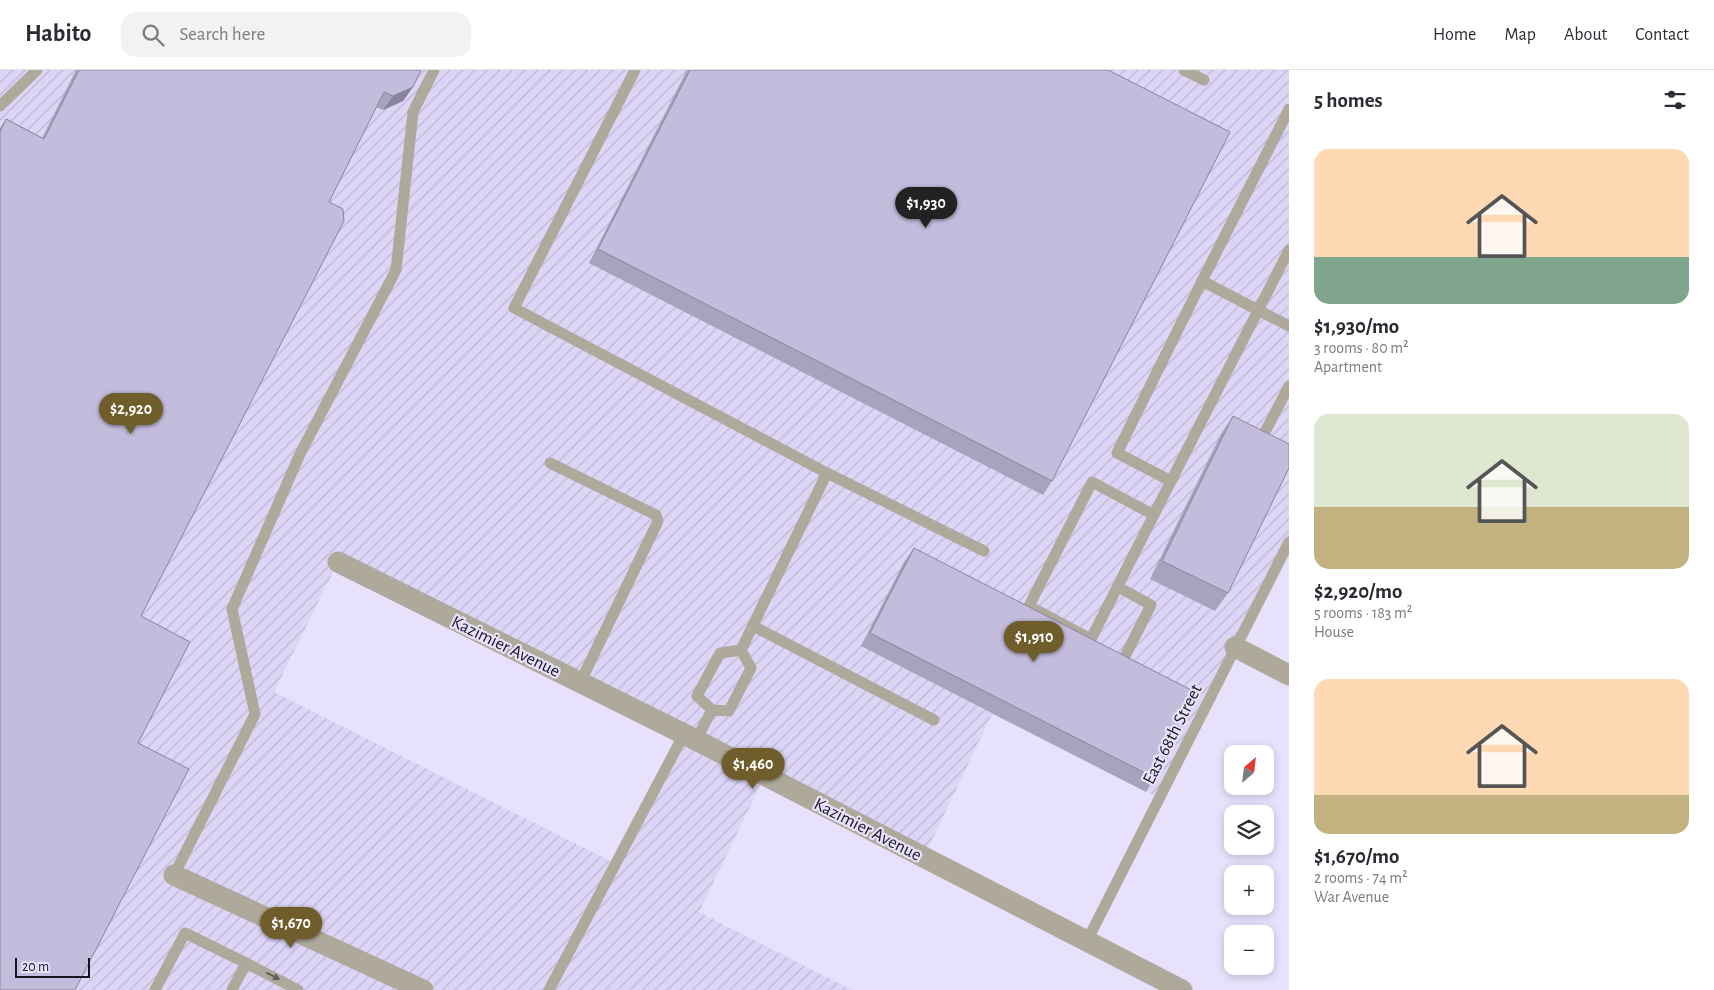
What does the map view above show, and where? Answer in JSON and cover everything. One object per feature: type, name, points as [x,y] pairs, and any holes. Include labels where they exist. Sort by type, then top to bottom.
[{"type":"street","name":"Kazimier Avenue","points":[[338,562],[690,737],[1182,990]]},
{"type":"street","points":[[1235,647],[1289,675]]},
{"type":"street","points":[[174,875],[423,990]]},
{"type":"lane","points":[[0,106],[37,70]]},
{"type":"lane","points":[[174,875],[256,714],[232,609],[300,454],[396,270],[413,112],[434,70]]},
{"type":"lane","points":[[635,70],[514,308],[827,473],[984,551]]},
{"type":"lane","points":[[1184,70],[1204,80]]},
{"type":"lane","points":[[1171,481],[1117,453],[1289,109]]},
{"type":"lane","points":[[1154,515],[1092,482],[1029,606],[1091,639],[1289,250]]},
{"type":"lane","points":[[1202,282],[1289,326]]},
{"type":"lane","points":[[1266,430],[1289,386]]},
{"type":"lane","points":[[550,463],[656,515],[658,521],[580,683]]},
{"type":"lane","points":[[741,650],[827,473]]},
{"type":"lane","name":"East 68th Street","points":[[1087,941],[1289,542]]},
{"type":"lane","points":[[1118,587],[1151,605],[1121,664]]},
{"type":"lane","points":[[753,626],[934,720]]},
{"type":"lane","points":[[741,650],[751,668],[729,711],[712,710],[697,696],[720,653],[741,650]]},
{"type":"lane","points":[[550,990],[690,737],[712,710]]},
{"type":"lane","points":[[155,990],[185,933],[298,990]]},
{"type":"lane","points":[[232,990],[246,963]]},
{"type":"shaded area","points":[[0,70],[1289,70],[1289,542],[1159,798],[992,714],[924,857],[765,776],[699,912],[852,990],[0,990]],"holes":[[[338,562],[684,735],[616,864],[274,692]]]},
{"type":"building","points":[[79,70],[421,70],[413,87],[393,96],[384,92],[329,202],[343,209],[344,221],[141,616],[190,642],[138,743],[189,769],[75,990],[0,990],[0,132],[6,119],[44,139]]},
{"type":"building","points":[[690,70],[1108,70],[1230,132],[1052,481],[598,249]]},
{"type":"building","points":[[1233,416],[1289,444],[1289,468],[1228,593],[1162,561]]},
{"type":"building","points":[[914,548],[1199,694],[1155,778],[870,633]]}]
